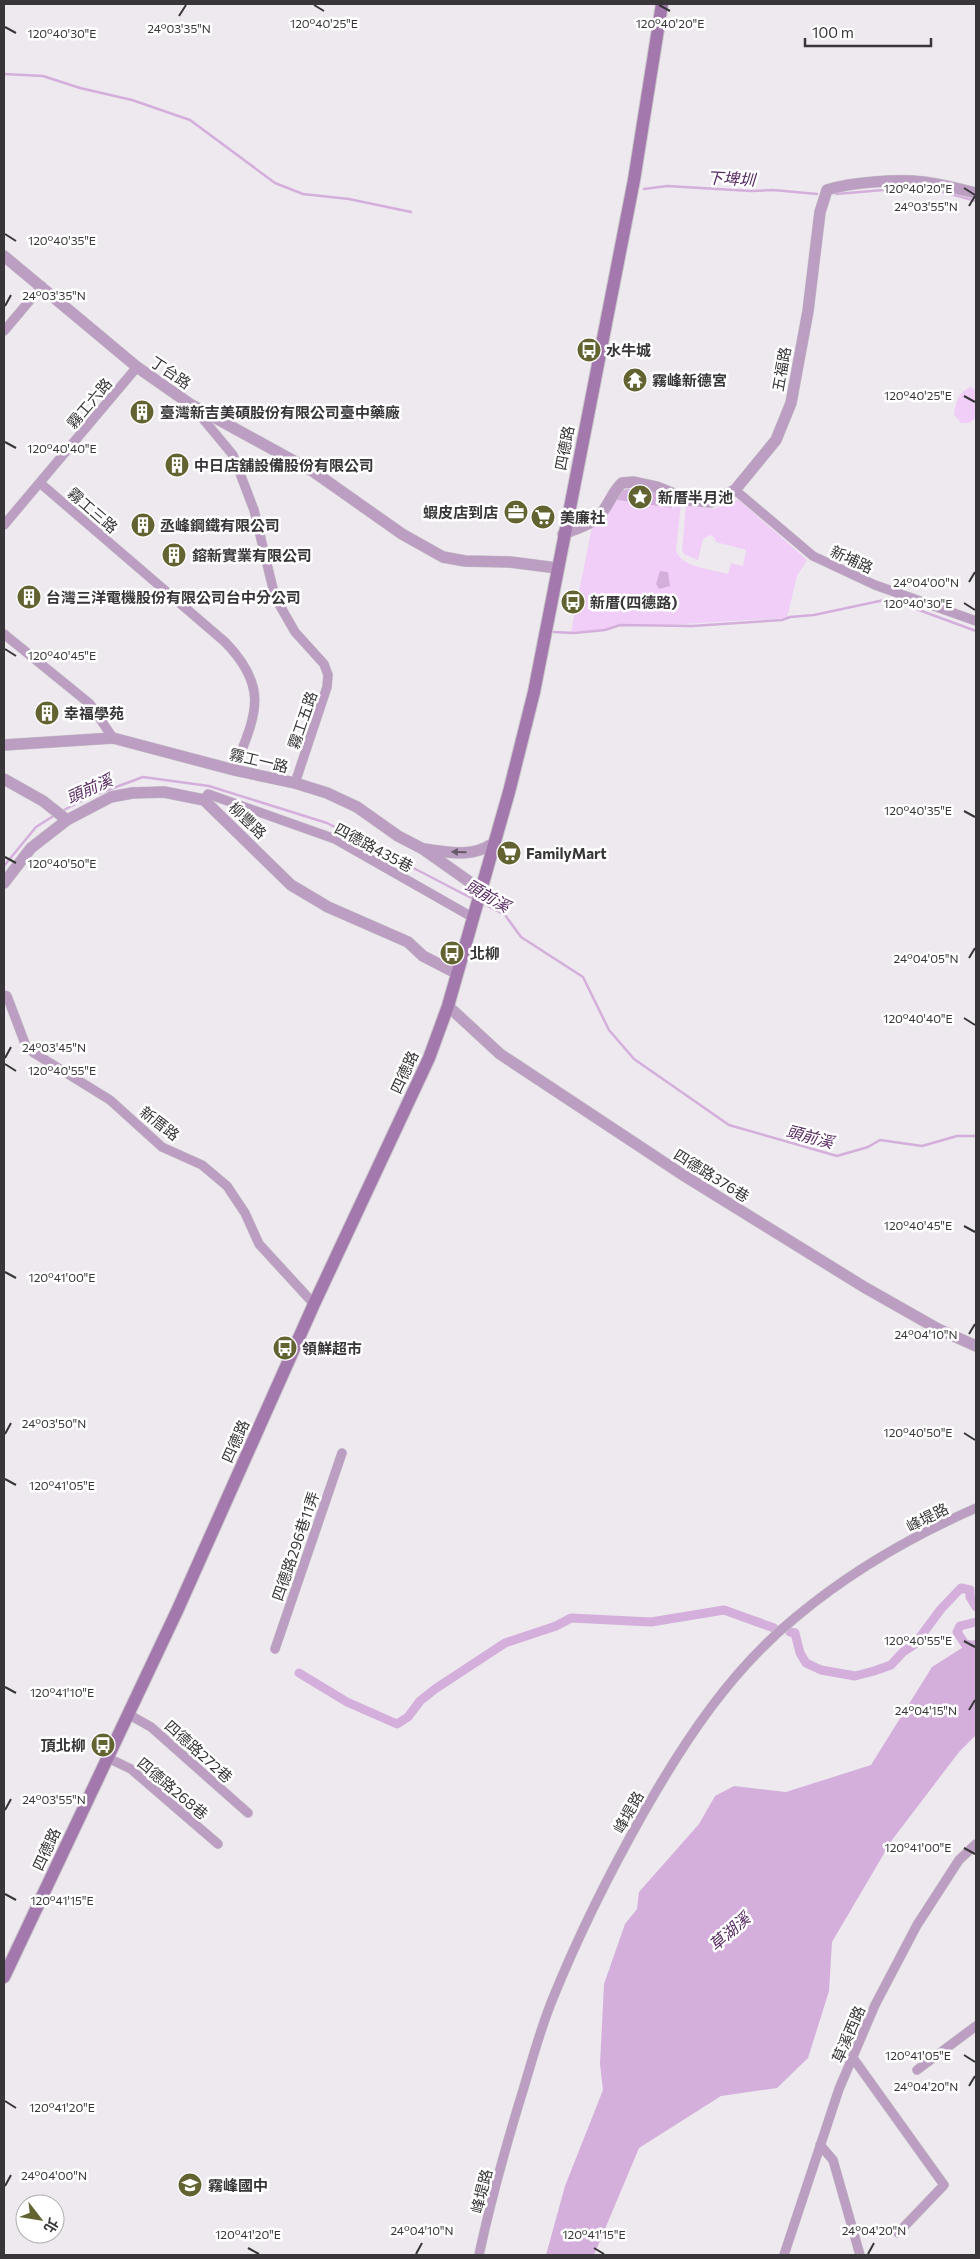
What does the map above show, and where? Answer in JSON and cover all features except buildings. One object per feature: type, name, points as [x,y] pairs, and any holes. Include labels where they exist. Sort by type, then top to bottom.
[{"type":"main road","name":"四德路","points":[[4,1977],[177,1611],[314,1304],[429,1058],[448,1006],[534,692],[563,534],[634,180],[662,4]]},
{"type":"street","name":"五福路","points":[[563,534],[593,521],[600,514],[614,491],[622,483],[634,482],[657,487],[689,500],[711,502],[735,490],[776,440],[786,419],[808,311],[820,212],[827,190],[843,185],[924,182],[976,193]]},
{"type":"street","name":"丁台路","points":[[4,256],[137,367],[190,404],[314,472],[402,534],[443,557],[465,561],[510,562],[557,568]]},
{"type":"street","points":[[4,331],[42,286]]},
{"type":"street","name":"霧工六路","points":[[4,525],[137,367]]},
{"type":"street","name":"霧工五路","points":[[190,404],[232,455],[254,510],[275,598],[295,632],[324,664],[328,675],[327,687],[295,783]]},
{"type":"street","name":"霧工三路","points":[[40,483],[225,642],[248,669],[256,696],[253,719],[234,770]]},
{"type":"street","name":"新埔路","points":[[735,490],[813,556],[875,585],[976,621]]},
{"type":"street","points":[[4,634],[90,704],[113,738]]},
{"type":"street","name":"霧工一路","points":[[4,746],[113,738],[234,770],[295,783],[327,793],[357,807],[398,836],[423,849],[480,892]]},
{"type":"street","points":[[4,779],[43,801],[67,820]]},
{"type":"street","points":[[4,883],[31,848],[67,820],[111,798],[132,793],[164,792],[204,800]]},
{"type":"street","name":"四德路435巷","points":[[204,800],[208,794],[334,839],[473,913]]},
{"type":"street","name":"柳豐路","points":[[204,800],[290,885],[328,907],[408,942],[423,956],[456,973]]},
{"type":"street","points":[[423,849],[454,853],[480,852],[492,844]]},
{"type":"street","name":"新厝路","points":[[4,995],[7,996],[26,1046],[34,1053],[110,1100],[162,1147],[202,1165],[227,1186],[245,1213],[259,1244],[314,1304]]},
{"type":"street","name":"四德路376巷","points":[[448,1006],[500,1054],[683,1176],[864,1287],[938,1329],[976,1346]]},
{"type":"street","name":"四德路296巷11弄","points":[[275,1648],[342,1453]]},
{"type":"street","name":"峰堤路","points":[[479,2255],[508,2138],[552,1999],[615,1863],[660,1785],[704,1715],[746,1664],[795,1617],[858,1570],[937,1525],[976,1508]]},
{"type":"street","name":"四德路272巷","points":[[128,1714],[151,1727],[248,1813]]},
{"type":"street","name":"四德路268巷","points":[[108,1758],[132,1769],[218,1844]]},
{"type":"street","name":"草溪西路","points":[[784,2255],[839,2088],[875,2005],[917,1925],[959,1860],[976,1844]]},
{"type":"street","points":[[916,2070],[976,2026]]},
{"type":"street","points":[[852,2058],[944,2185],[898,2233]]},
{"type":"street","points":[[820,2145],[833,2160],[860,2255]]},
{"type":"shaded area","points":[[971,387],[976,390],[976,418],[969,423],[961,423],[954,415],[958,398]]},
{"type":"shaded area","points":[[611,499],[674,508],[675,503],[681,504],[676,551],[680,557],[691,564],[728,574],[731,563],[743,566],[746,550],[716,542],[714,537],[710,535],[703,539],[698,560],[684,554],[682,550],[686,505],[715,509],[731,499],[739,500],[807,560],[797,576],[787,618],[650,626],[619,624],[602,630],[571,632],[592,527]]},
{"type":"water","name":"新厝半月池","points":[[642,488],[665,496],[669,499],[672,508],[611,499],[621,491]]},
{"type":"water","points":[[660,571],[668,572],[670,586],[659,589],[656,584]]},
{"type":"water","name":"草湖溪","points":[[976,1639],[976,1735],[959,1752],[892,1840],[832,1942],[829,1991],[808,2058],[777,2088],[721,2096],[639,2148],[594,2255],[546,2255],[565,2186],[603,2090],[600,2064],[604,1984],[625,1924],[637,1909],[639,1892],[699,1824],[715,1796],[734,1786],[786,1792],[871,1765],[932,1667]]},
{"type":"waterway","points":[[4,74],[43,76],[80,88],[132,100],[190,120],[275,183],[303,194],[349,199],[411,212]]},
{"type":"waterway","name":"下埤圳","points":[[644,189],[667,186],[751,191],[773,190],[817,194]]},
{"type":"waterway","name":"下埤圳","points":[[836,194],[919,187]]},
{"type":"waterway","name":"下埤圳","points":[[932,189],[976,201]]},
{"type":"waterway","points":[[554,632],[574,633],[605,630],[620,625],[692,626],[782,620],[889,599],[976,631]]},
{"type":"waterway","name":"頭前溪","points":[[62,811],[89,797],[143,777],[209,786],[327,823],[475,900]]},
{"type":"waterway","name":"頭前溪","points":[[4,866],[36,827],[55,815]]},
{"type":"waterway","name":"頭前溪","points":[[482,903],[505,915],[521,937],[583,977],[609,1030],[634,1059],[729,1125],[837,1156],[868,1147],[880,1140],[922,1146],[957,1136],[976,1136]]},
{"type":"waterway","points":[[790,1632],[795,1633],[800,1653],[806,1663],[821,1670],[855,1676],[891,1665],[903,1652],[915,1644],[941,1609],[961,1588],[970,1590],[970,1597],[976,1607]]},
{"type":"waterway","points":[[299,1673],[347,1702],[397,1724],[408,1717],[420,1701],[435,1689],[505,1643],[556,1626],[571,1618],[651,1622],[724,1610],[774,1628]]},
{"type":"waterway","points":[[976,1622],[960,1626],[957,1632],[965,1644],[976,1646]]},
{"type":"place","name":"水牛城","points":[[589,350]]},
{"type":"place","name":"霧峰新德宮","points":[[635,380]]},
{"type":"place","name":"臺灣新吉美碩股份有限公司臺中藥廠","points":[[142,412]]},
{"type":"place","name":"中日店舖設備股份有限公司","points":[[177,465]]},
{"type":"place","name":"新厝半月池","points":[[640,497]]},
{"type":"place","name":"蝦皮店到店","points":[[516,512]]},
{"type":"place","name":"美廉社","points":[[543,517]]},
{"type":"place","name":"丞峰鋼鐵有限公司","points":[[143,525]]},
{"type":"place","name":"鎔新實業有限公司","points":[[174,555]]},
{"type":"place","name":"台灣三洋電機股份有限公司台中分公司","points":[[29,597]]},
{"type":"place","name":"新厝(四德路)","points":[[573,602]]},
{"type":"place","name":"幸福學苑","points":[[47,713]]},
{"type":"place","name":"FamilyMart","points":[[509,853]]},
{"type":"place","name":"北柳","points":[[452,953]]},
{"type":"place","name":"領鮮超市","points":[[285,1348]]},
{"type":"place","name":"頂北柳","points":[[103,1745]]},
{"type":"place","name":"霧峰國中","points":[[190,2185]]}]
